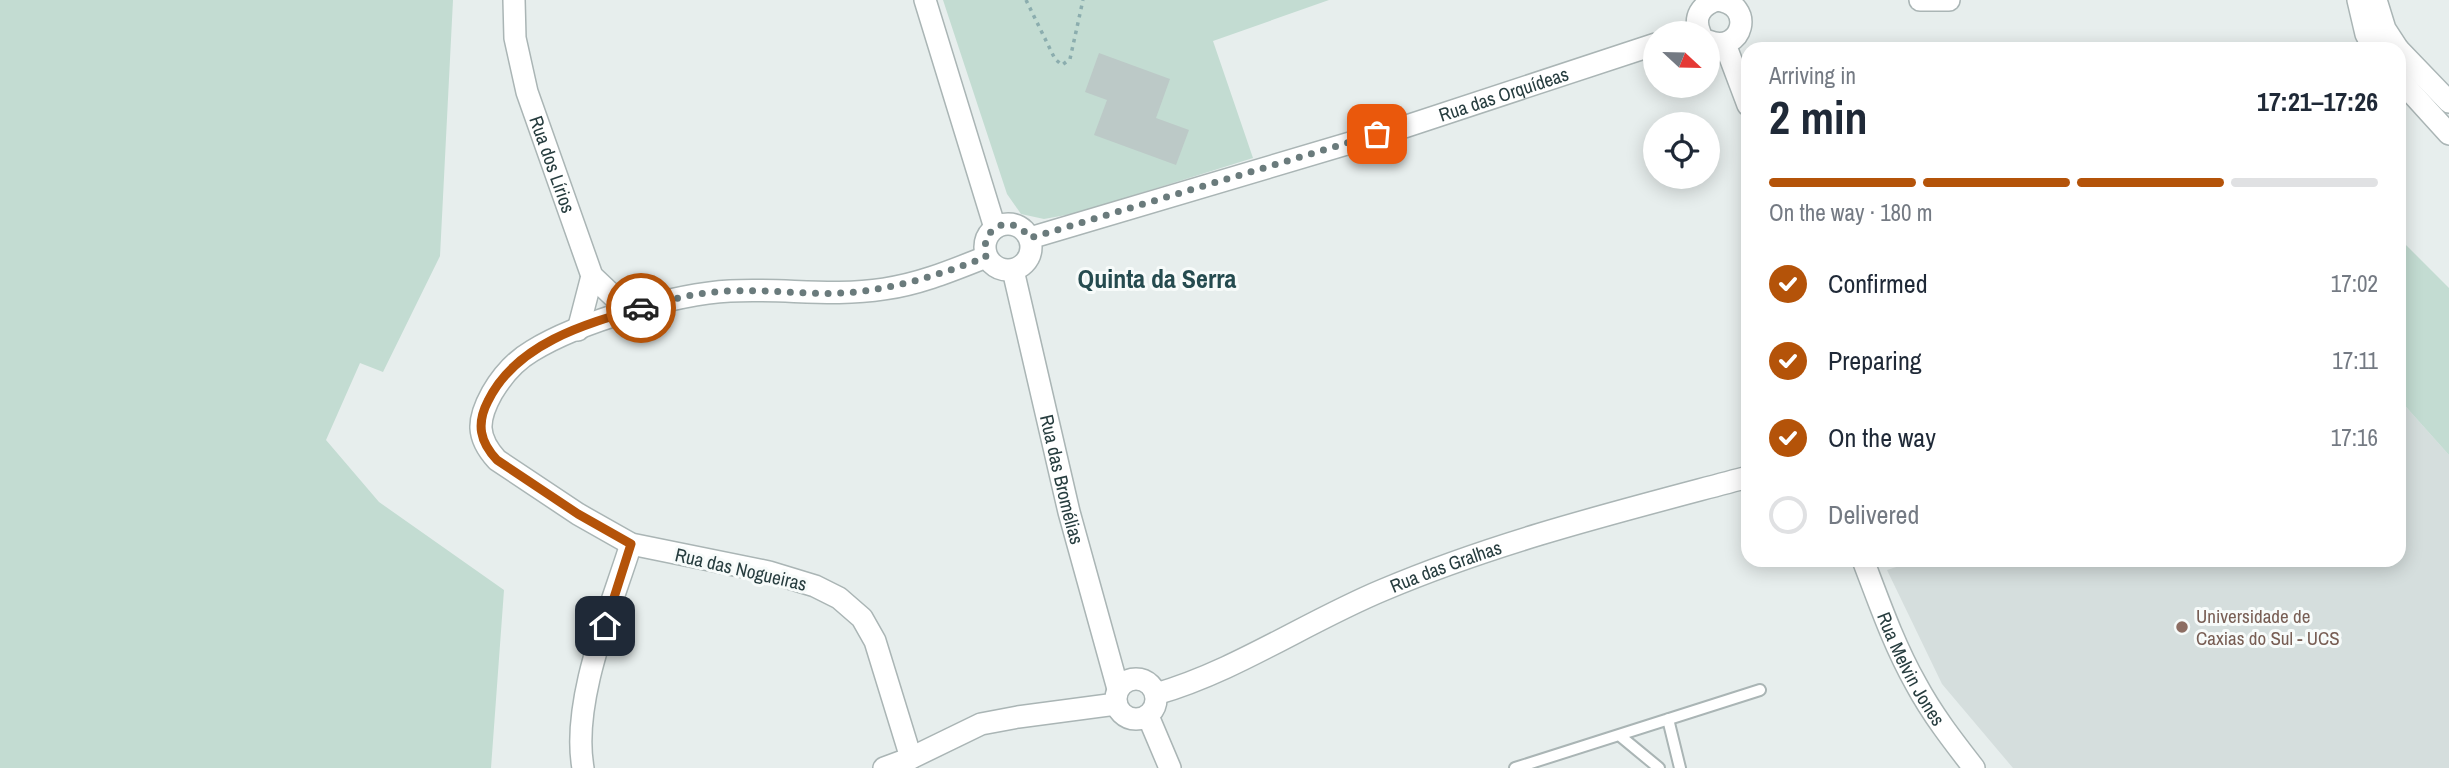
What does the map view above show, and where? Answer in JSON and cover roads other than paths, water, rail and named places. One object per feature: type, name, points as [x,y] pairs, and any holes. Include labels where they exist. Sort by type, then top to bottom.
[{"type":"street","name":"Rua dos Lírios","points":[[514,0],[515,38],[527,92],[592,276],[629,311]]},
{"type":"street","points":[[925,0],[995,228]]},
{"type":"street","points":[[1920,0],[1949,0]]},
{"type":"street","points":[[1700,21],[1698,14],[1713,1],[1732,4],[1741,18],[1738,34],[1720,35]]},
{"type":"street","points":[[2363,2],[2365,34],[2370,42]]},
{"type":"street","points":[[2363,2],[2394,42]]},
{"type":"street","name":"Rua das Orquídeas","points":[[1030,238],[1404,127],[1643,48]]},
{"type":"street","points":[[2406,57],[2449,102]]},
{"type":"street","points":[[1720,61],[1741,94]]},
{"type":"street","points":[[2406,85],[2445,121]]},
{"type":"street","points":[[1011,224],[1018,226],[1030,238],[1027,261],[1013,270],[997,269],[986,257],[985,241],[995,228],[1011,224]]},
{"type":"street","points":[[583,768],[580,737],[586,699],[597,650],[631,544],[578,514],[504,466],[488,450],[482,438],[480,423],[484,409],[508,370],[530,351],[629,311],[702,294],[731,291],[841,293],[887,289],[935,276],[986,257]]},
{"type":"street","name":"Rua das Bromélias","points":[[1013,270],[1069,512],[1117,696]]},
{"type":"street","points":[[578,330],[592,276]]},
{"type":"street","name":"Rua das Gralhas","points":[[1156,694],[1198,679],[1380,591],[1468,556],[1741,479]]},
{"type":"street","name":"Rua das Nogueiras","points":[[631,544],[769,572],[815,586],[851,608],[862,618],[875,641],[911,758]]},
{"type":"street","name":"Rua Melvin Jones","points":[[1866,567],[1915,683],[1946,732],[1974,768]]},
{"type":"street","points":[[884,768],[981,724],[1117,696],[1131,679],[1147,682],[1156,694],[1153,710],[1148,716],[1133,720],[1125,717],[1117,696]]},
{"type":"street","points":[[1148,716],[1170,768]]},
{"type":"lane","points":[[1515,768],[1760,690]]},
{"type":"lane","points":[[1668,719],[1679,768]]},
{"type":"lane","points":[[1619,735],[1659,768]]},
{"type":"place","name":"Universidade de Caxias do Sul - UCS","points":[[2182,627]]},
{"type":"district","name":"Quinta da Serra","points":[[1157,278]]}]
